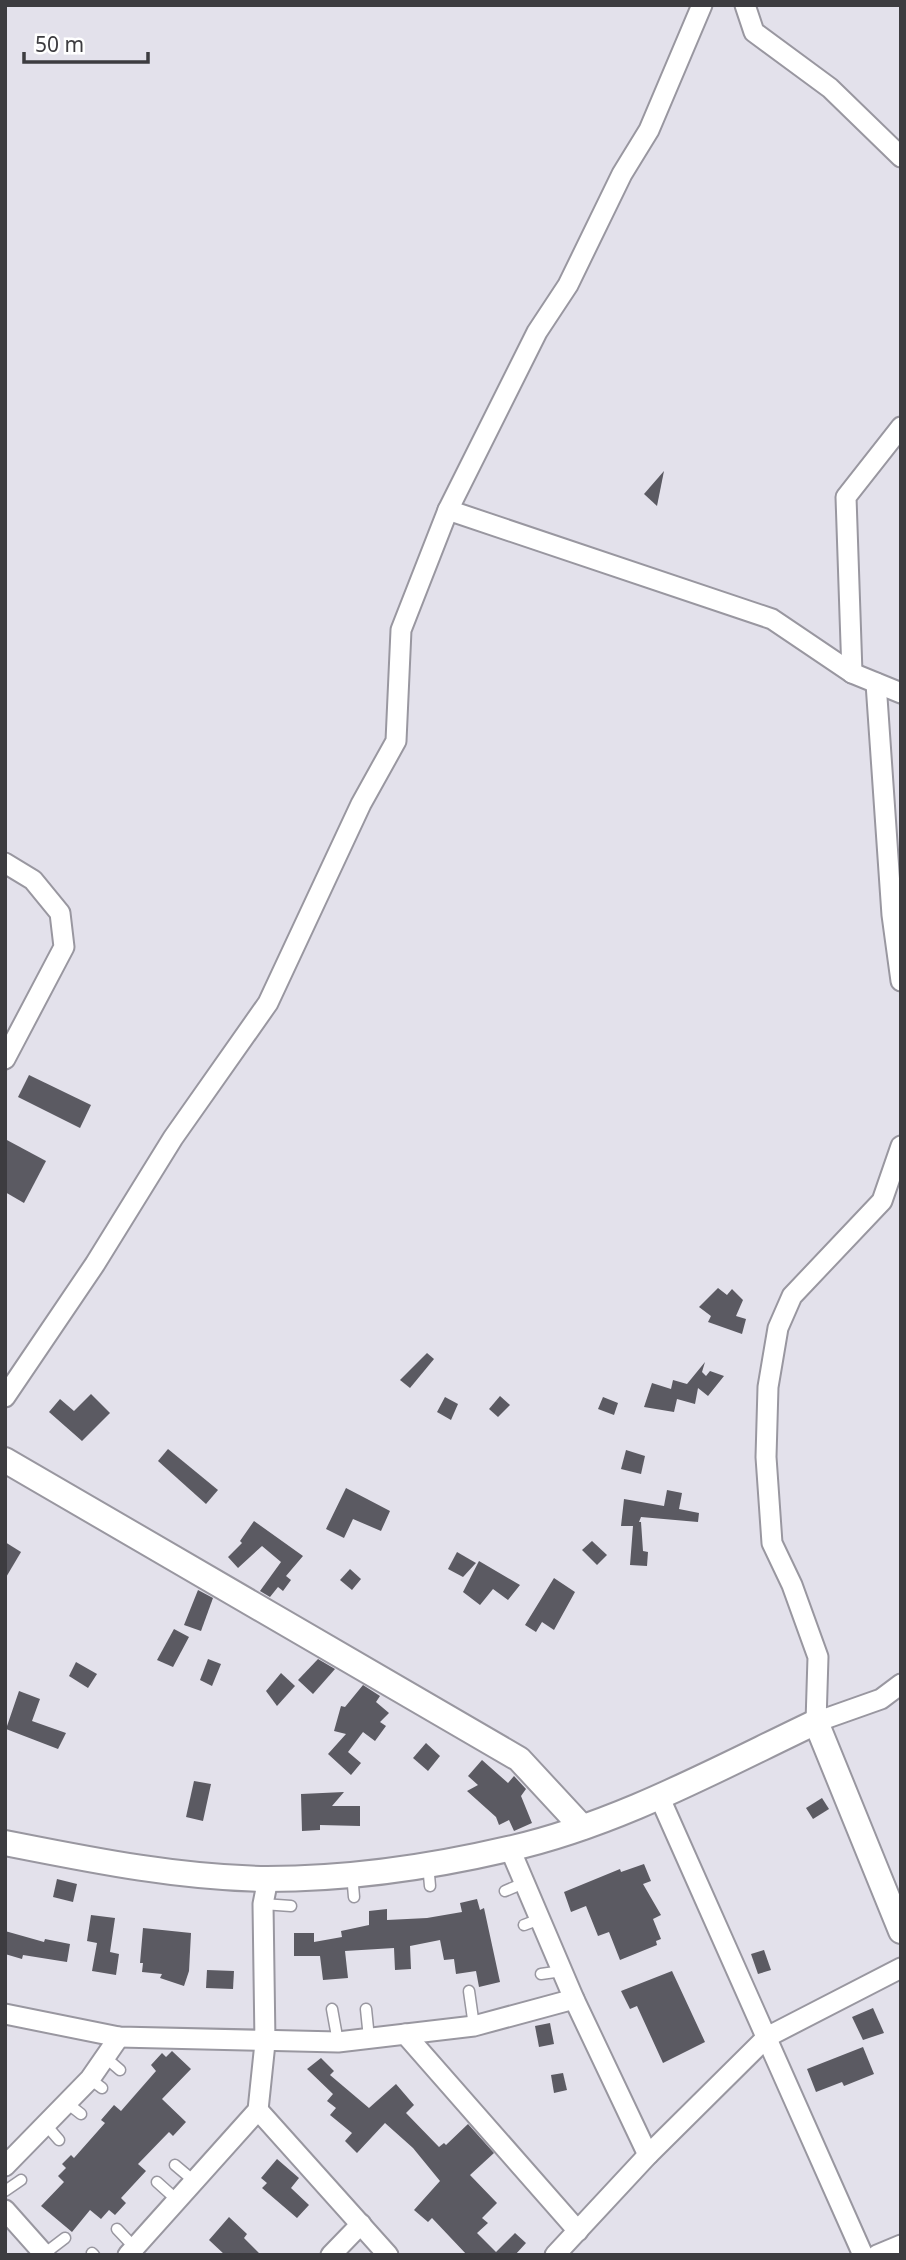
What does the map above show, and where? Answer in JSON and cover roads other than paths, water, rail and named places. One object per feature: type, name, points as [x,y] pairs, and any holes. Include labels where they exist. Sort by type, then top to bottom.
[{"type":"street","points":[[5,1397],[95,1264],[173,1139],[268,1003],[361,804],[396,741],[401,630],[448,510],[537,332],[568,285],[622,174],[649,130],[702,5]]},
{"type":"street","points":[[745,5],[754,32],[830,88],[901,157]]},
{"type":"street","points":[[852,673],[846,497],[901,427]]},
{"type":"street","points":[[448,510],[772,619],[852,673],[901,693]]},
{"type":"street","points":[[876,683],[892,915],[901,981]]},
{"type":"street","points":[[5,863],[33,880],[60,913],[64,947],[5,1059]]},
{"type":"street","points":[[901,1146],[882,1201],[792,1296],[778,1328],[768,1387],[766,1457],[772,1543],[792,1586],[818,1657],[816,1722],[901,1931]]},
{"type":"street","points":[[5,1460],[519,1759],[582,1827]]},
{"type":"street","points":[[5,1843],[101,1862],[201,1875],[353,1885],[429,1875],[582,1827],[659,1796],[816,1722],[881,1699],[901,1684]]},
{"type":"street","points":[[659,1796],[863,2255]]},
{"type":"street","points":[[510,1849],[524,1883],[532,1922],[562,1971],[648,2155]]},
{"type":"street","points":[[132,2251],[258,2110],[265,2043],[263,1904],[268,1879]]},
{"type":"street","points":[[555,2255],[648,2155],[767,2037],[901,1968]]},
{"type":"street","points":[[5,2014],[119,2037],[265,2043],[338,2042],[474,2026],[574,1999]]},
{"type":"street","points":[[405,2035],[578,2231]]},
{"type":"street","points":[[5,2166],[52,2132],[74,2109],[113,2064],[119,2037]]},
{"type":"street","points":[[258,2110],[388,2255]]},
{"type":"street","points":[[5,2210],[44,2254]]},
{"type":"street","points":[[331,2255],[361,2224]]},
{"type":"street","points":[[877,2255],[901,2245]]},
{"type":"lane","points":[[505,1891],[524,1883]]},
{"type":"lane","points":[[263,1904],[291,1906]]},
{"type":"lane","points":[[541,1974],[562,1971]]},
{"type":"lane","points":[[469,1991],[474,2026]]},
{"type":"lane","points":[[332,2009],[338,2042]]},
{"type":"lane","points":[[366,2009],[369,2038]]},
{"type":"lane","points":[[175,2165],[194,2181]]},
{"type":"lane","points":[[5,2191],[20,2180]]},
{"type":"lane","points":[[157,2182],[177,2200]]},
{"type":"lane","points":[[117,2229],[132,2251]]},
{"type":"lane","points":[[44,2254],[65,2238]]}]
